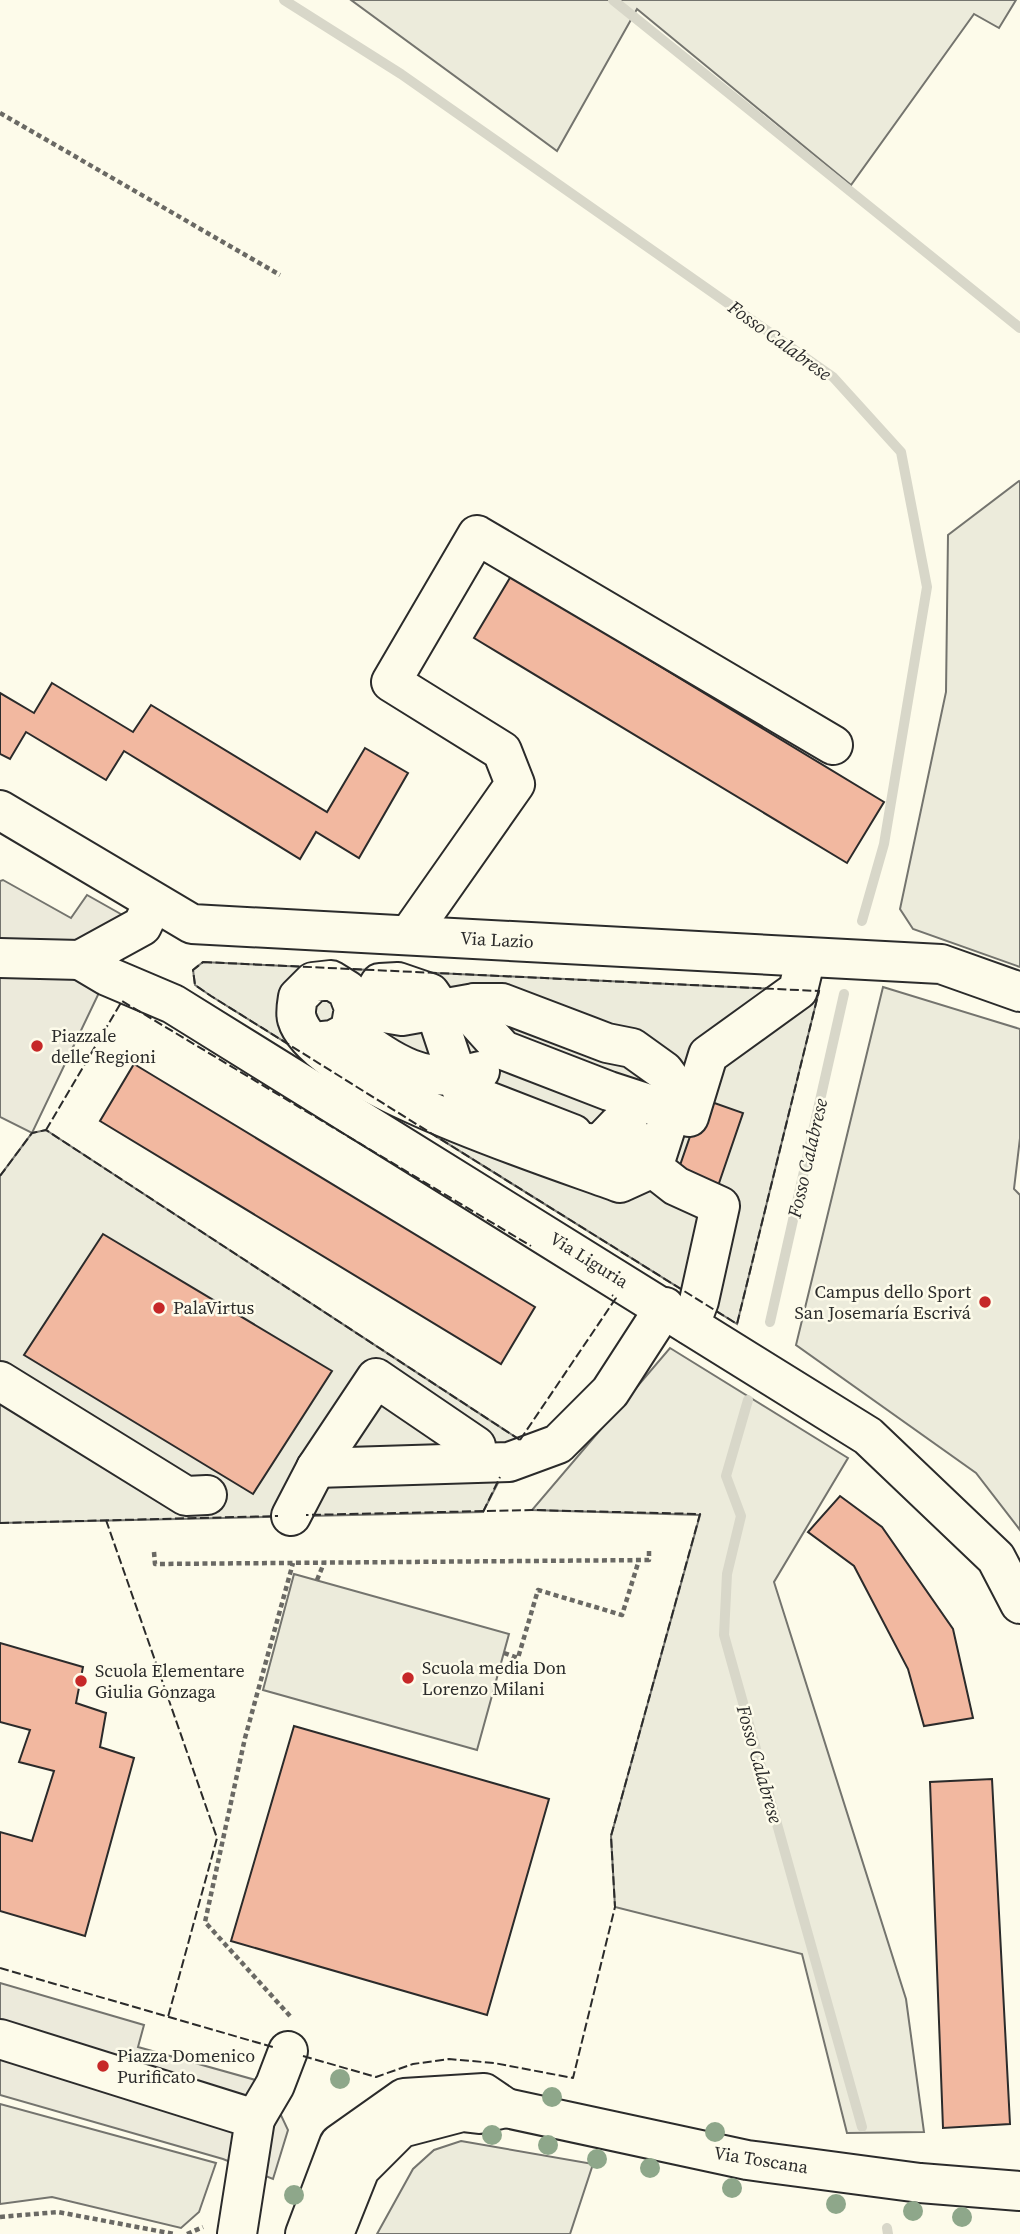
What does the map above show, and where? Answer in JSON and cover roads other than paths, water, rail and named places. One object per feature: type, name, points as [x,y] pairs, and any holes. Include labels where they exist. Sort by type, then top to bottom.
[{"type":"street","points":[[409,935],[515,784],[502,751],[391,682],[477,535],[832,745]]},
{"type":"street","name":"Via Lazio","points":[[0,810],[148,914],[192,924],[941,964],[1020,992]]},
{"type":"street","points":[[0,958],[94,968],[148,914]]},
{"type":"street","points":[[433,1011],[476,1020],[503,1050],[599,1088],[689,1118],[708,1055],[798,990],[806,957]]},
{"type":"street","name":"Via Liguria","points":[[94,968],[173,1004],[869,1436],[996,1558],[1020,1605]]},
{"type":"street","points":[[502,1003],[620,1045],[664,1071],[678,1090],[653,1168],[621,1183],[586,1153],[462,1091],[441,1076],[385,1058],[343,1035],[433,1011],[502,1003]]},
{"type":"street","points":[[433,1011],[431,1054],[441,1076]]},
{"type":"street","points":[[343,1035],[413,1106],[586,1153]]},
{"type":"street","points":[[586,1153],[599,1088],[620,1045]]},
{"type":"street","points":[[441,1076],[493,1068],[503,1050]]},
{"type":"street","points":[[316,1468],[509,1462],[558,1444],[610,1392],[678,1316],[699,1301],[720,1206],[676,1186],[653,1168]]},
{"type":"street","points":[[291,1516],[316,1468],[376,1378],[476,1446],[465,1463]]},
{"type":"street","points":[[0,1381],[186,1496],[207,1495]]},
{"type":"street","points":[[0,2039],[255,2119]]},
{"type":"street","points":[[237,2234],[255,2119],[275,2085],[288,2051]]},
{"type":"street","name":"Via Toscana","points":[[305,2234],[339,2144],[404,2098],[484,2093],[506,2108],[747,2160],[920,2183],[1020,2191]]},
{"type":"street","name":"Via Toscana","points":[[334,2234],[360,2169],[401,2128],[462,2112],[479,2114],[506,2108]]},
{"type":"waterway","name":"Fosso Calabrese","points":[[284,0],[401,74],[833,377],[901,452],[927,587],[884,844],[862,921]]},
{"type":"waterway","points":[[613,0],[1020,328]]},
{"type":"waterway","name":"Fosso Calabrese","points":[[770,1322],[844,994]]},
{"type":"waterway","name":"Fosso Calabrese","points":[[748,1400],[726,1476],[741,1516],[727,1574],[724,1635],[862,2127]]},
{"type":"waterway","name":"Fosso Calabrese","points":[[887,2228],[888,2234]]},
{"type":"place","name":"Piazzale delle Regioni","points":[[37,1046]]},
{"type":"place","name":"Campus dello Sport San Josemaría Escrivá","points":[[985,1302]]},
{"type":"place","name":"PalaVirtus","points":[[159,1308]]},
{"type":"place","name":"Scuola media Don Lorenzo Milani","points":[[408,1678]]},
{"type":"place","name":"Scuola Elementare Giulia Gonzaga","points":[[81,1681]]},
{"type":"place","name":"Piazza Domenico Purificato","points":[[103,2066]]}]
